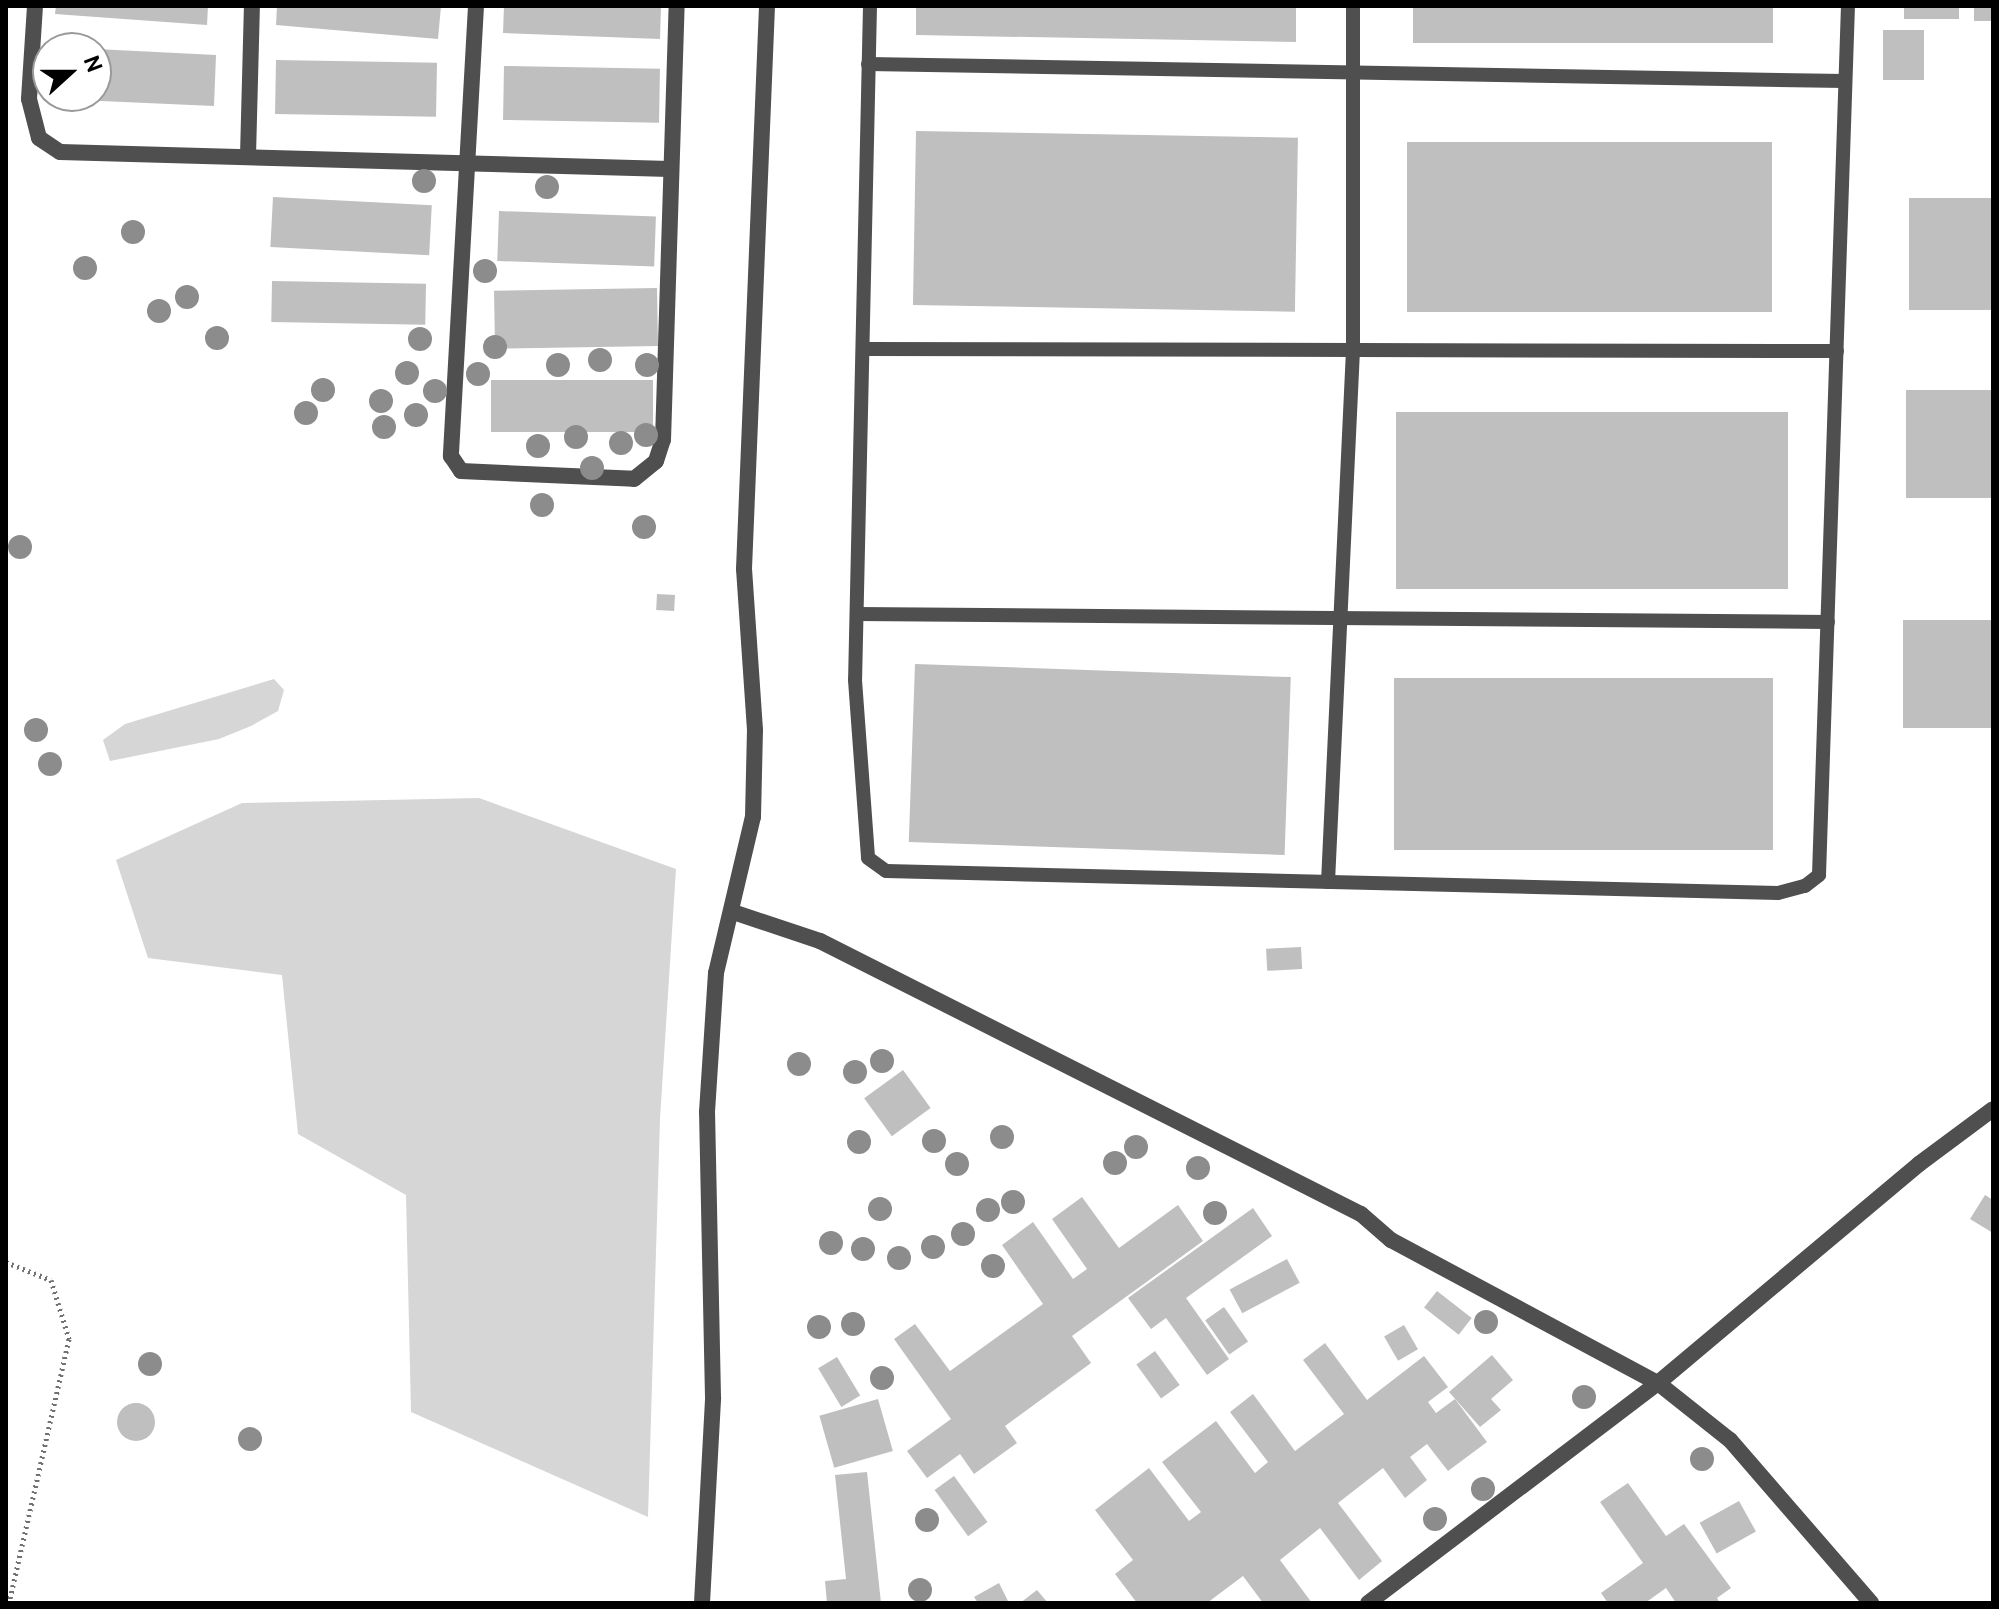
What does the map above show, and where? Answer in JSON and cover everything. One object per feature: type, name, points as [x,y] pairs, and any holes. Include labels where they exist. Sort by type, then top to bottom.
[{"type":"street","points":[[35,6],[29,99],[39,138],[52,148],[670,169]]},
{"type":"street","points":[[248,156],[252,6]]},
{"type":"street","points":[[476,6],[451,456],[461,471],[634,479],[656,461],[663,440],[677,6]]},
{"type":"street","points":[[702,1603],[713,1397],[707,1112],[716,973],[733,912],[753,817],[755,730],[744,569],[767,6]]},
{"type":"street","points":[[733,912],[820,941],[1361,1214],[1391,1240],[1658,1383],[1730,1440],[1871,1603]]},
{"type":"street","points":[[1368,1603],[1658,1383],[1919,1164],[1993,1109]]},
{"type":"lane","points":[[870,6],[857,614],[862,820],[868,858],[886,871],[1778,893],[1805,886],[1819,875],[1848,6]]},
{"type":"lane","points":[[1328,882],[1353,350],[1353,6]]},
{"type":"lane","points":[[868,64],[1845,81]]},
{"type":"lane","points":[[863,349],[1837,351]]},
{"type":"lane","points":[[857,614],[1828,622]]},
{"type":"path","points":[[6,1262],[51,1280],[69,1339],[9,1603]]},
{"type":"shaded area","points":[[274,679],[284,690],[278,711],[251,726],[219,739],[110,761],[103,740],[125,724]]},
{"type":"shaded area","points":[[479,798],[676,869],[660,1119],[648,1517],[411,1412],[406,1195],[298,1134],[282,975],[148,958],[116,860],[242,803]]},
{"type":"building","points":[[56,6],[208,6],[207,25],[55,14]]},
{"type":"building","points":[[277,6],[441,6],[438,39],[276,25]]},
{"type":"building","points":[[504,6],[661,6],[660,39],[503,33]]},
{"type":"building","points":[[916,6],[1296,6],[1296,42],[916,35]]},
{"type":"building","points":[[1413,6],[1773,6],[1773,43],[1413,43]]},
{"type":"building","points":[[1904,6],[1959,6],[1959,19],[1904,19]]},
{"type":"building","points":[[1974,6],[1993,6],[1993,21],[1974,21]]},
{"type":"building","points":[[1883,30],[1924,30],[1924,80],[1883,80]]},
{"type":"building","points":[[112,50],[216,55],[214,106],[112,101]]},
{"type":"building","points":[[276,60],[437,63],[436,117],[275,114]]},
{"type":"building","points":[[504,66],[660,69],[659,123],[503,120]]},
{"type":"building","points":[[916,131],[1298,138],[1295,312],[913,305]]},
{"type":"building","points":[[1407,142],[1772,142],[1772,312],[1407,312]]},
{"type":"building","points":[[273,197],[432,205],[429,255],[270,247]]},
{"type":"building","points":[[1909,198],[1993,198],[1993,310],[1909,310]]},
{"type":"building","points":[[499,211],[656,216],[654,266],[497,261]]},
{"type":"building","points":[[272,281],[426,284],[425,325],[271,322]]},
{"type":"building","points":[[657,288],[658,346],[495,349],[494,291]]},
{"type":"building","points":[[491,380],[653,380],[653,432],[491,432]]},
{"type":"building","points":[[1906,390],[1993,390],[1993,498],[1906,498]]},
{"type":"building","points":[[1396,412],[1788,412],[1788,589],[1396,589]]},
{"type":"building","points":[[657,594],[675,595],[674,611],[656,610]]},
{"type":"building","points":[[1903,620],[1993,620],[1993,728],[1903,728]]},
{"type":"building","points":[[915,664],[1291,677],[1285,855],[909,842]]},
{"type":"building","points":[[1394,678],[1773,678],[1773,850],[1394,850]]},
{"type":"building","points":[[1301,947],[1302,969],[1267,971],[1266,949]]},
{"type":"building","points":[[903,1070],[931,1108],[892,1136],[864,1098]]},
{"type":"building","points":[[1985,1195],[1993,1200],[1993,1233],[1970,1219]]},
{"type":"building","points":[[1082,1197],[1119,1248],[1178,1205],[1203,1241],[1072,1336],[1091,1363],[1005,1426],[1017,1443],[974,1474],[960,1454],[927,1478],[907,1451],[951,1419],[894,1339],[915,1324],[950,1371],[1043,1304],[1002,1245],[1033,1222],[1073,1279],[1087,1269],[1052,1219]]},
{"type":"building","points":[[1253,1208],[1272,1236],[1186,1298],[1229,1359],[1207,1375],[1166,1318],[1151,1329],[1128,1298]]},
{"type":"building","points":[[1287,1259],[1300,1283],[1242,1313],[1230,1290]]},
{"type":"building","points":[[1437,1291],[1472,1318],[1459,1335],[1424,1308]]},
{"type":"building","points":[[1224,1307],[1248,1341],[1229,1355],[1205,1320]]},
{"type":"building","points":[[1404,1325],[1418,1349],[1398,1361],[1384,1336]]},
{"type":"building","points":[[1325,1343],[1367,1400],[1424,1356],[1448,1387],[1428,1402],[1436,1413],[1455,1399],[1487,1442],[1448,1471],[1427,1444],[1410,1457],[1427,1480],[1405,1498],[1383,1468],[1338,1503],[1382,1561],[1359,1580],[1320,1528],[1280,1560],[1312,1603],[1263,1603],[1243,1576],[1207,1603],[1137,1603],[1115,1574],[1133,1560],[1095,1510],[1149,1468],[1189,1521],[1201,1512],[1162,1462],[1216,1421],[1255,1473],[1268,1462],[1230,1412],[1253,1394],[1295,1451],[1344,1414],[1303,1360]]},
{"type":"building","points":[[1155,1351],[1180,1385],[1161,1398],[1136,1365]]},
{"type":"building","points":[[1492,1355],[1513,1380],[1491,1399],[1501,1410],[1480,1427],[1449,1392]]},
{"type":"building","points":[[837,1357],[860,1396],[841,1407],[818,1368]]},
{"type":"building","points":[[878,1399],[893,1451],[834,1468],[819,1416]]},
{"type":"building","points":[[136,1403],[150,1408],[155,1422],[150,1436],[136,1441],[122,1436],[117,1422],[122,1408]]},
{"type":"building","points":[[867,1472],[881,1603],[827,1603],[825,1581],[846,1579],[835,1475]]},
{"type":"building","points":[[954,1476],[988,1522],[968,1536],[935,1490]]},
{"type":"building","points":[[1628,1483],[1666,1536],[1684,1524],[1731,1588],[1717,1598],[1720,1603],[1676,1603],[1666,1588],[1645,1603],[1608,1603],[1601,1593],[1643,1563],[1600,1502]]},
{"type":"building","points":[[1739,1501],[1756,1532],[1717,1553],[1700,1523]]},
{"type":"building","points":[[999,1583],[1009,1603],[978,1603],[974,1597]]},
{"type":"building","points":[[1037,1590],[1048,1603],[1020,1603]]}]
